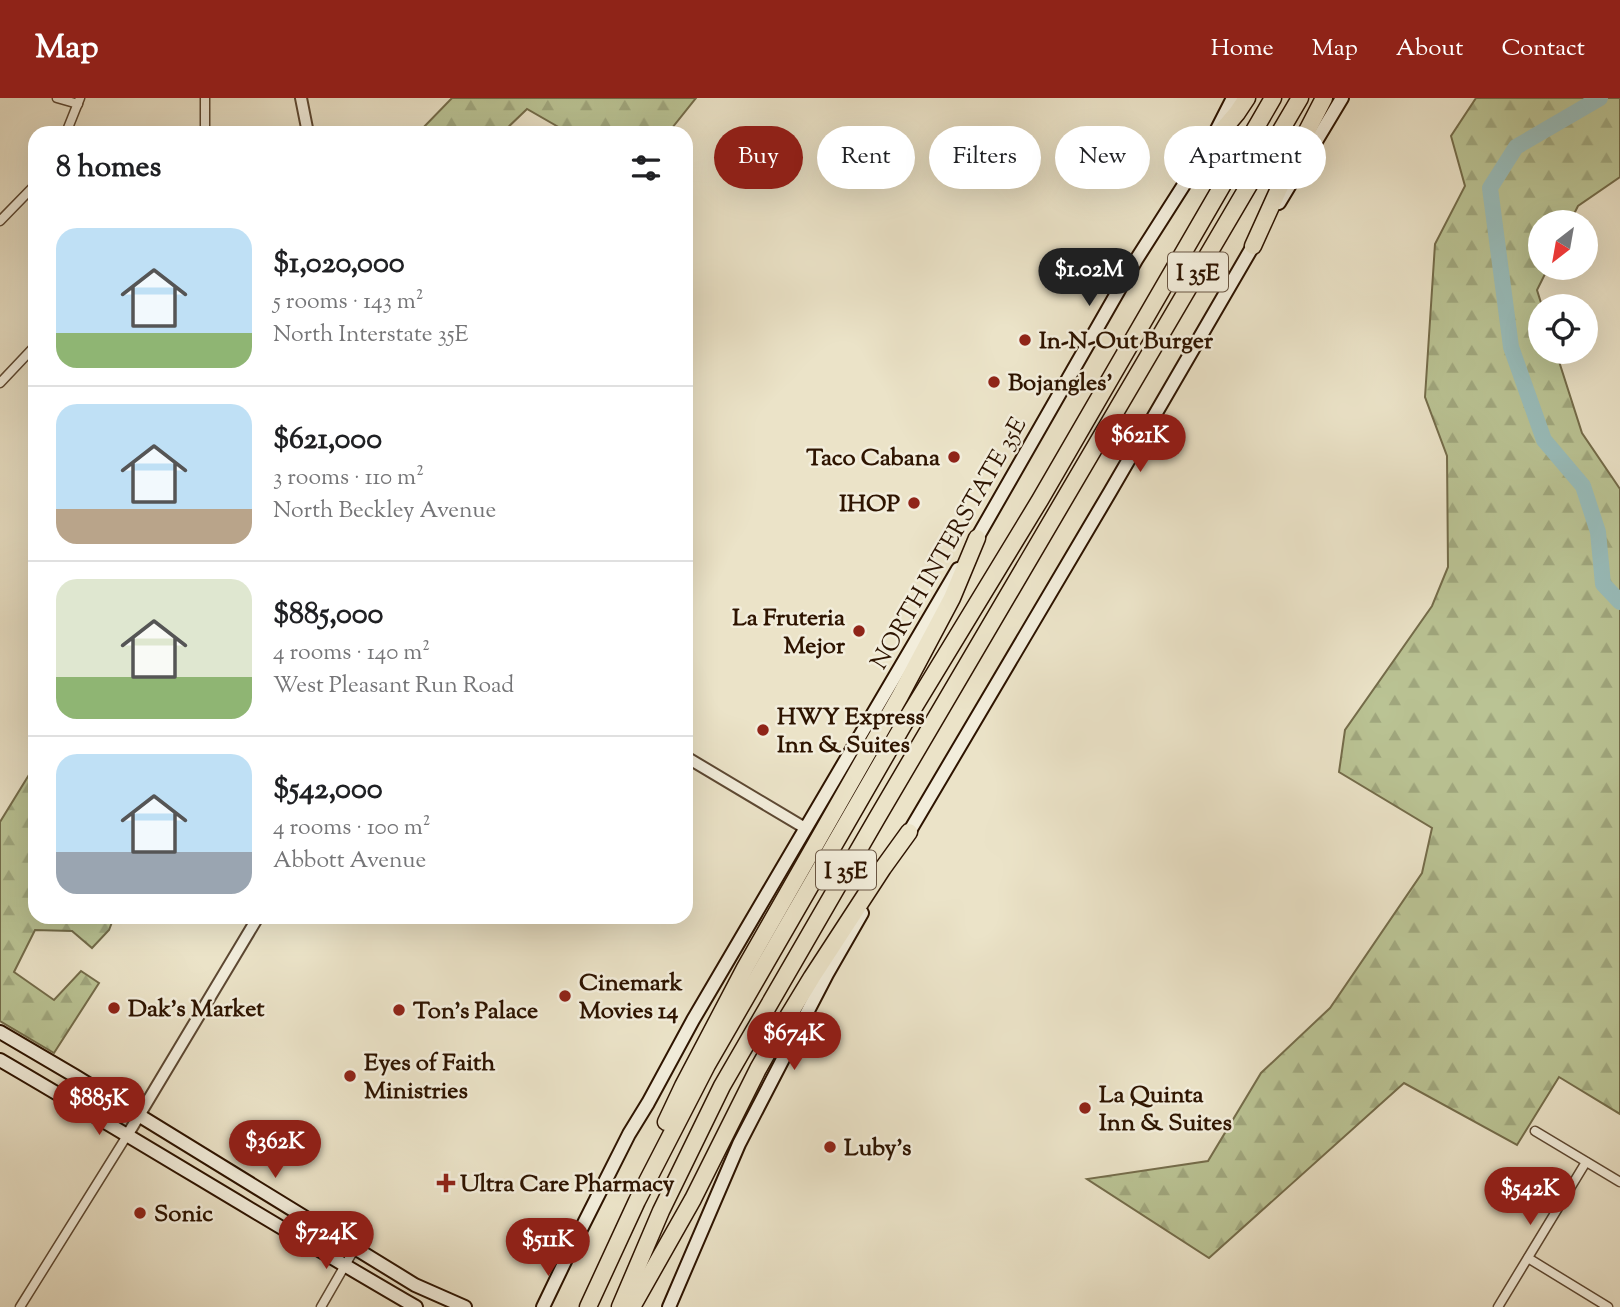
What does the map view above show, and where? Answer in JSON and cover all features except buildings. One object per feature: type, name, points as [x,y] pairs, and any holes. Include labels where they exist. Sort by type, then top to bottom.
[{"type":"highway","points":[[1226,126],[1247,98]]},
{"type":"highway","name":"I 35E","points":[[588,1307],[637,1200],[707,1065],[905,722],[1040,500],[1273,98]]},
{"type":"highway","name":"I 35E","points":[[620,1307],[661,1211],[722,1086],[1300,98]]},
{"type":"highway","points":[[1253,246],[1324,98]]},
{"type":"highway","points":[[637,1200],[653,1150],[718,1017],[901,696],[952,598],[978,538]]},
{"type":"highway","points":[[632,1307],[693,1199],[784,1023],[909,832]]},
{"type":"main road","name":"NORTH INTERSTATE 35E","points":[[1219,126],[1233,98]]},
{"type":"main road","points":[[669,1307],[739,1143],[827,974],[1342,98]]},
{"type":"main road","name":"NORTH INTERSTATE 35E","points":[[543,1307],[629,1134],[693,1020],[978,538],[1136,260],[1181,189]]},
{"type":"main road","points":[[0,1032],[415,1285],[465,1307]]},
{"type":"main road","points":[[0,1059],[416,1307]]},
{"type":"main road","points":[[553,1307],[566,1277],[568,1255]]},
{"type":"street","points":[[57,98],[79,101],[69,126]]},
{"type":"street","points":[[205,98],[205,126]]},
{"type":"street","points":[[301,98],[307,126]]},
{"type":"street","points":[[0,221],[28,192]]},
{"type":"street","points":[[1,378],[28,353]]},
{"type":"street","points":[[693,761],[805,828]]},
{"type":"street","points":[[20,1307],[254,924]]},
{"type":"street","points":[[1535,1131],[1620,1182]]},
{"type":"street","points":[[1498,1307],[1586,1161]]},
{"type":"street","points":[[321,1307],[355,1248]]},
{"type":"street","points":[[1528,1258],[1608,1307]]},
{"type":"green space","points":[[452,98],[696,98],[674,126],[557,126],[527,109],[509,126],[425,126]]},
{"type":"green space","points":[[1476,98],[1620,98],[1620,177],[1576,210],[1528,210],[1528,280],[1542,280],[1537,290],[1538,294],[1528,294],[1528,364],[1560,364],[1582,433],[1620,489],[1620,1114],[1559,1077],[1517,1145],[1404,1083],[1209,1258],[1087,1179],[1208,1161],[1261,1073],[1330,1008],[1422,873],[1432,828],[1339,772],[1345,730],[1432,606],[1448,567],[1447,456],[1425,397],[1435,244],[1465,186],[1451,136]]},
{"type":"green space","points":[[28,776],[28,924],[111,924],[92,948],[72,931],[35,930],[14,972],[54,1000],[81,971],[99,983],[54,1053],[0,1021],[0,822]]},
{"type":"waterway","points":[[1600,98],[1516,147],[1490,188],[1511,347],[1544,440],[1583,486],[1598,532],[1603,584],[1620,602]]},
{"type":"place","name":"In-N-Out Burger","points":[[1025,340]]},
{"type":"place","name":"Bojangles'","points":[[994,382]]},
{"type":"place","name":"Taco Cabana","points":[[954,457]]},
{"type":"place","name":"IHOP","points":[[914,503]]},
{"type":"place","name":"La Fruteria Mejor","points":[[859,631]]},
{"type":"place","name":"HWY Express Inn & Suites","points":[[763,730]]},
{"type":"place","name":"Cinemark Movies 14","points":[[565,996]]},
{"type":"place","name":"Dak's Market","points":[[114,1008]]},
{"type":"place","name":"Ton's Palace","points":[[399,1010]]},
{"type":"place","name":"Eyes of Faith Ministries","points":[[350,1076]]},
{"type":"place","name":"La Quinta Inn & Suites","points":[[1085,1108]]},
{"type":"place","name":"Luby's","points":[[830,1147]]},
{"type":"place","name":"Ultra Care Pharmacy","points":[[446,1183]]},
{"type":"place","name":"Sonic","points":[[140,1213]]}]
